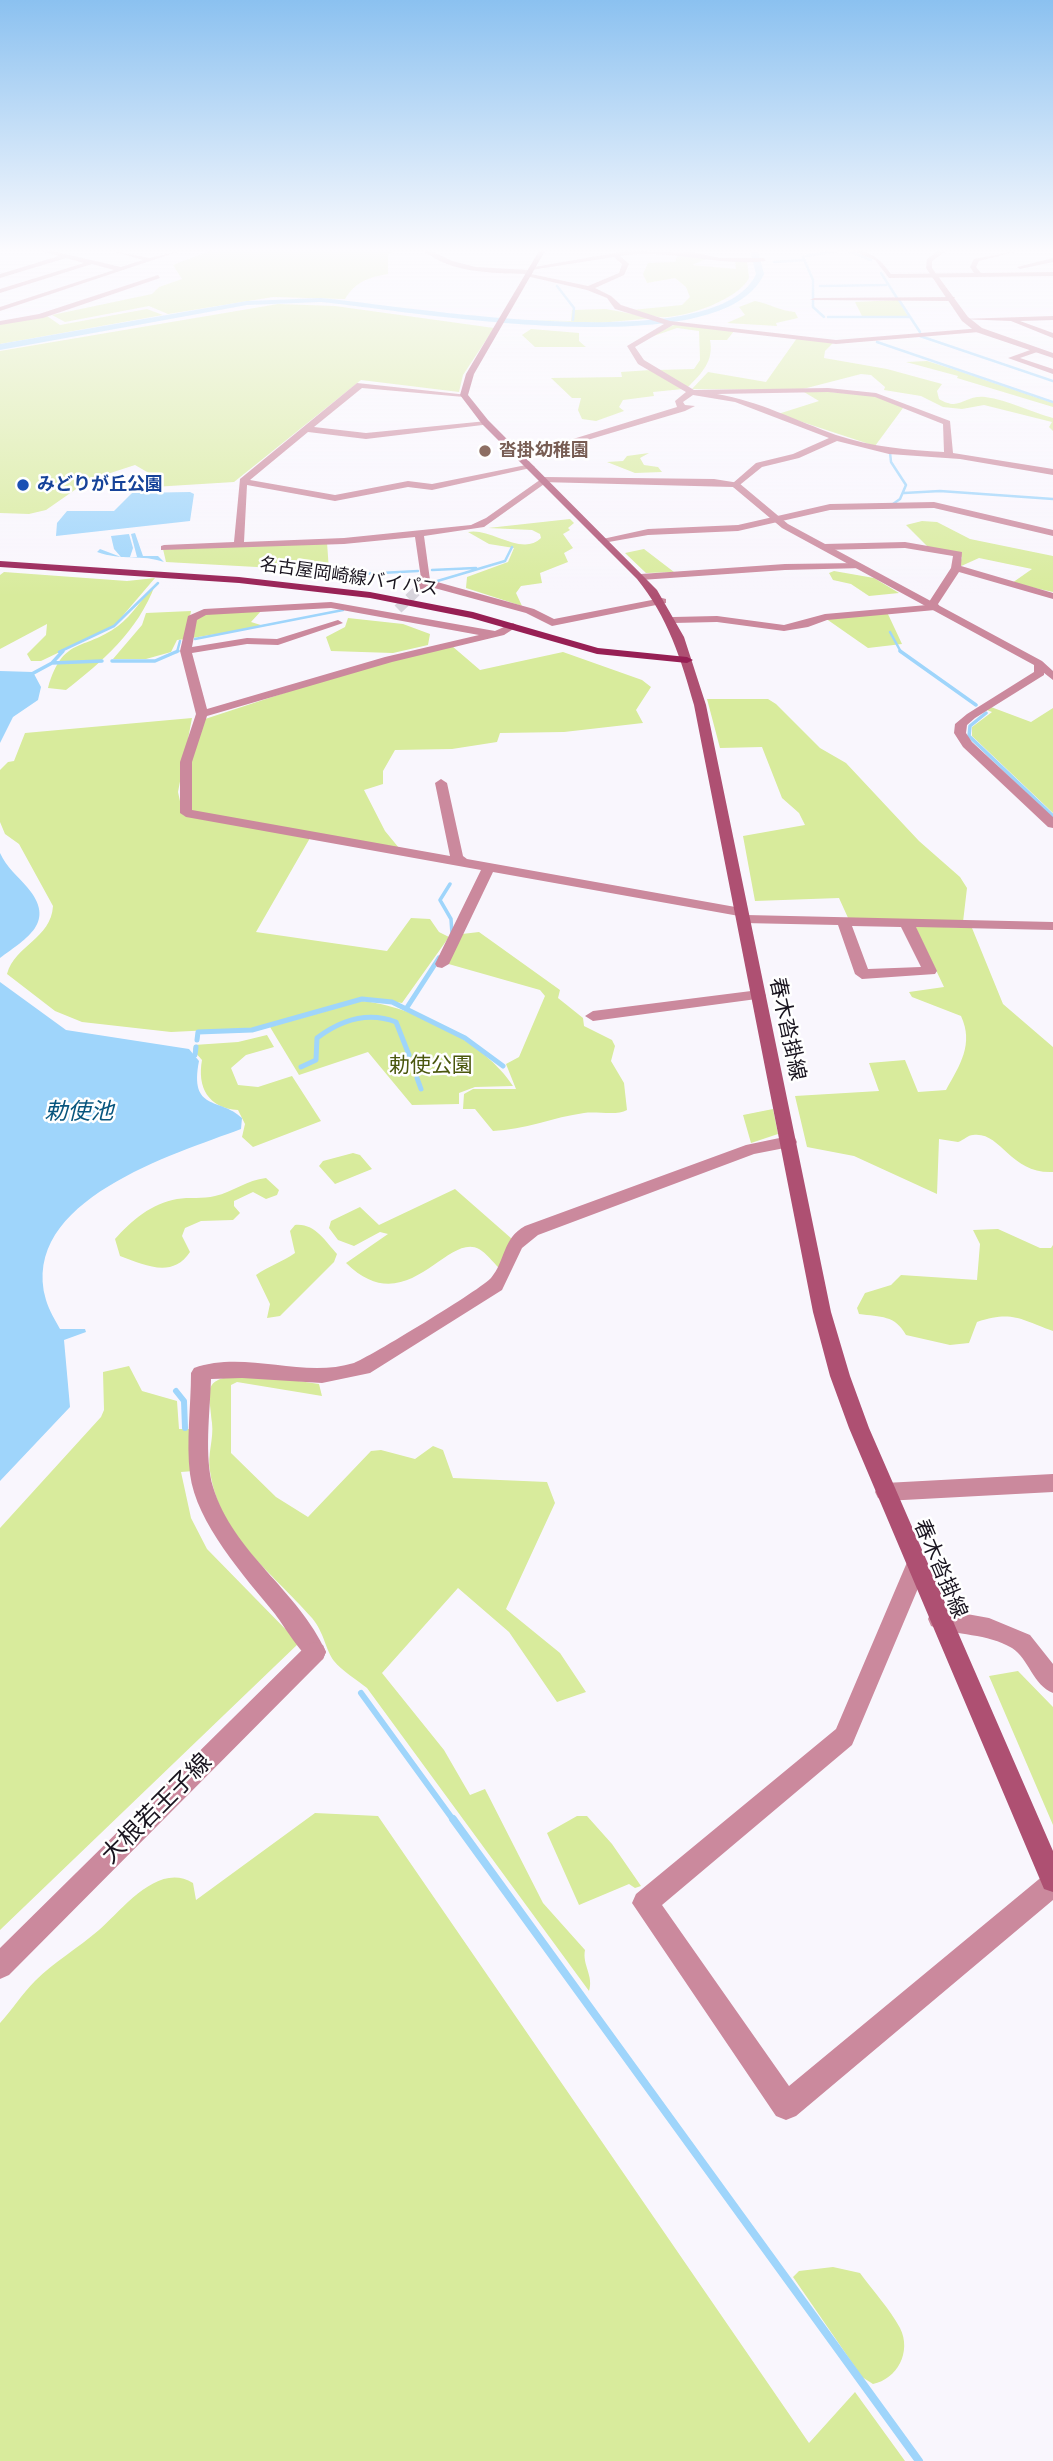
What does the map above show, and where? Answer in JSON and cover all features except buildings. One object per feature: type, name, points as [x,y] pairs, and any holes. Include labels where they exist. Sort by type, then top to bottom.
[{"type":"main road","points":[[464,395],[464,387],[475,366]]},
{"type":"main road","name":"春木沓掛線","points":[[464,395],[486,424],[641,577],[662,601],[673,620],[700,705],[822,1312],[839,1376],[916,1567],[1053,1882]]},
{"type":"main road","name":"名古屋岡崎線バイパス","points":[[0,562],[306,587],[437,606],[597,651],[686,658]]},
{"type":"main road","name":"名古屋岡崎線バイパス","points":[[0,562],[260,576],[352,586],[474,607],[589,646],[686,658]]},
{"type":"street","points":[[648,366],[692,391],[737,400],[836,438],[889,451],[949,455],[1053,471]]},
{"type":"street","points":[[1033,366],[1053,373]]},
{"type":"street","points":[[1041,377],[1053,373]]},
{"type":"street","points":[[239,544],[243,481],[364,384],[464,395]]},
{"type":"street","points":[[682,409],[679,401],[692,391],[828,390],[886,398],[947,423],[949,455]]},
{"type":"street","points":[[513,450],[574,441],[721,397]]},
{"type":"street","points":[[306,429],[366,436],[486,424]]},
{"type":"street","points":[[736,485],[759,465],[796,456],[836,438]]},
{"type":"street","points":[[243,481],[335,498],[410,484],[432,487],[531,467]]},
{"type":"street","points":[[164,548],[419,534],[485,524],[519,495],[544,480],[714,482],[736,485],[775,519],[1038,663],[1053,677]]},
{"type":"street","points":[[603,540],[648,532],[738,528],[830,507],[941,505],[1053,533]]},
{"type":"street","points":[[419,534],[422,585],[530,611],[552,623],[662,601]]},
{"type":"street","points":[[824,547],[920,547],[958,554],[956,568],[933,606]]},
{"type":"street","points":[[641,577],[785,567],[859,566]]},
{"type":"street","points":[[956,568],[1053,596]]},
{"type":"street","points":[[494,634],[394,612],[331,606],[204,612],[192,618],[186,651],[202,714],[190,738],[183,793],[186,813],[742,916],[844,922],[1053,926]]},
{"type":"street","points":[[673,620],[717,619],[784,628],[804,625],[825,617],[933,606]]},
{"type":"street","points":[[186,651],[247,641],[278,642],[338,624]]},
{"type":"street","points":[[202,714],[389,659],[494,634],[513,626]]},
{"type":"street","points":[[1038,663],[1040,673],[961,723],[960,733],[967,744],[1053,824]]},
{"type":"street","points":[[441,783],[457,857],[464,864]]},
{"type":"street","points":[[442,964],[488,868]]},
{"type":"street","points":[[844,922],[862,975],[930,971],[907,924]]},
{"type":"street","points":[[593,1016],[759,995]]},
{"type":"street","name":"大根若王子線","points":[[0,1966],[315,1652],[300,1628],[230,1543],[204,1491],[200,1473],[201,1373],[245,1368],[296,1377],[341,1374],[363,1368],[496,1285],[507,1271],[518,1240],[526,1234],[564,1217],[752,1149],[789,1142]]},
{"type":"street","points":[[885,1492],[1053,1483]]},
{"type":"street","points":[[916,1567],[844,1737],[645,1903],[786,2106],[1053,1882]]},
{"type":"street","points":[[939,1619],[989,1628],[1022,1642],[1053,1682]]},
{"type":"green space","points":[[0,366],[469,366],[463,375],[459,392],[361,380],[234,482],[153,487],[154,476],[135,465],[89,480],[46,510],[29,514],[0,513]]},
{"type":"green space","points":[[696,366],[705,366],[688,387],[657,370],[694,369]]},
{"type":"green space","points":[[777,366],[869,366],[942,384],[937,391],[939,399],[946,403],[957,404],[972,398],[985,397],[1053,418],[1053,431],[1049,427],[1052,422],[984,405],[962,409],[943,407],[921,396],[884,390],[885,387],[871,375],[861,374],[799,390],[692,389],[708,372],[766,382]]},
{"type":"green space","points":[[920,366],[943,366],[1053,403],[1053,407],[957,378],[958,376]]},
{"type":"green space","points":[[651,370],[683,389],[653,392],[654,396],[623,400],[619,407],[624,411],[596,421],[582,419],[578,410],[581,398],[572,398],[551,378],[622,377],[621,372]]},
{"type":"green space","points":[[804,392],[875,396],[903,408],[875,446],[778,414],[819,401]]},
{"type":"green space","points":[[649,453],[640,458],[644,465],[658,467],[662,472],[635,473],[607,462],[623,461],[627,456]]},
{"type":"green space","points":[[570,519],[574,523],[568,528],[570,530],[563,534],[573,548],[564,553],[568,562],[540,573],[542,583],[521,586],[516,593],[522,606],[466,588],[467,577],[508,562],[514,548],[489,544],[468,532],[486,534],[515,543],[533,543],[541,538],[540,534],[532,530],[488,528]]},
{"type":"green space","points":[[922,521],[937,522],[970,539],[1053,556],[1053,592],[1012,583],[1032,569],[979,558],[959,567],[962,557],[928,547],[906,525]]},
{"type":"green space","points":[[327,542],[329,571],[166,562],[163,549]]},
{"type":"green space","points":[[644,549],[674,572],[646,573],[625,553]]},
{"type":"green space","points":[[834,571],[874,578],[899,593],[869,596],[851,584],[833,580],[829,573]]},
{"type":"green space","points":[[4,572],[127,581],[155,578],[114,626],[41,661],[31,661],[27,654],[46,635],[47,624],[0,649],[0,575]]},
{"type":"green space","points":[[155,585],[139,617],[105,657],[66,690],[48,688],[54,671],[67,652],[118,626]]},
{"type":"green space","points":[[262,610],[251,622],[264,626],[192,638],[197,615]]},
{"type":"green space","points":[[191,611],[186,639],[177,640],[171,652],[146,659],[113,659],[142,625],[146,613]]},
{"type":"green space","points":[[887,612],[902,644],[868,648],[825,618]]},
{"type":"green space","points":[[348,618],[403,624],[430,634],[428,645],[393,653],[331,651],[326,637],[345,627]]},
{"type":"green space","points":[[452,646],[480,670],[563,652],[642,680],[651,687],[636,710],[643,723],[564,732],[500,733],[497,742],[452,749],[395,750],[383,771],[383,784],[364,790],[385,831],[399,848],[192,812],[190,767],[202,720],[342,674]]},
{"type":"green space","points":[[707,699],[768,699],[820,748],[846,763],[919,841],[960,877],[967,888],[963,922],[849,920],[839,898],[755,901],[743,836],[805,825],[799,813],[782,798],[762,747],[720,748]]},
{"type":"green space","points":[[991,707],[1031,722],[1053,708],[1053,813],[972,736],[972,727],[992,712],[987,710]]},
{"type":"green space","points":[[192,718],[178,792],[183,815],[310,838],[256,932],[387,951],[411,918],[430,919],[439,932],[449,937],[402,1003],[363,997],[253,1028],[171,1032],[82,1022],[55,1011],[7,974],[17,956],[46,926],[53,906],[19,844],[5,834],[0,822],[0,770],[8,762],[14,761],[25,733]]},
{"type":"green space","points":[[915,926],[972,928],[1003,1004],[1053,1047],[1053,1172],[1038,1171],[1026,1166],[991,1139],[983,1136],[971,1135],[958,1142],[939,1139],[937,1194],[854,1156],[807,1147],[795,1096],[879,1091],[869,1063],[905,1060],[918,1092],[946,1090],[956,1072],[966,1045],[965,1026],[961,1016],[912,997],[909,992],[944,987]]},
{"type":"green space","points":[[479,932],[560,990],[558,998],[583,1018],[584,1026],[612,1040],[615,1046],[611,1061],[624,1083],[627,1110],[618,1113],[584,1113],[493,1131],[475,1109],[463,1109],[464,1094],[473,1089],[516,1089],[506,1064],[519,1057],[545,996],[540,990],[445,963],[462,934]]},
{"type":"green space","name":"勅使公園","points":[[362,1001],[403,1010],[446,1029],[485,1055],[513,1086],[475,1087],[459,1093],[459,1104],[412,1105],[368,1052],[299,1075],[270,1027]]},
{"type":"green space","points":[[267,1035],[274,1047],[246,1055],[231,1068],[238,1085],[258,1087],[292,1076],[321,1121],[253,1147],[242,1137],[245,1124],[238,1110],[219,1105],[207,1094],[201,1079],[202,1060],[193,1050],[194,1045],[238,1042]]},
{"type":"green space","points":[[773,1109],[778,1134],[751,1143],[743,1115]]},
{"type":"green space","points":[[353,1153],[360,1155],[372,1169],[335,1184],[319,1166],[323,1161]]},
{"type":"green space","points":[[266,1178],[279,1190],[277,1195],[266,1199],[253,1192],[234,1201],[234,1206],[240,1213],[233,1220],[201,1221],[185,1228],[182,1236],[190,1252],[175,1265],[158,1268],[120,1256],[115,1239],[135,1219],[159,1204],[177,1199],[215,1196]]},
{"type":"green space","points":[[455,1189],[512,1239],[499,1268],[479,1249],[466,1247],[453,1252],[423,1272],[388,1284],[368,1279],[346,1263],[388,1234],[380,1232],[354,1246],[338,1240],[329,1228],[331,1221],[360,1207],[379,1225]]},
{"type":"green space","points":[[295,1225],[314,1230],[337,1254],[334,1262],[280,1316],[267,1318],[270,1304],[256,1275],[295,1253],[290,1231]]},
{"type":"green space","points":[[998,1229],[1040,1248],[1051,1248],[1053,1245],[1053,1331],[1016,1318],[989,1318],[977,1322],[969,1343],[950,1345],[906,1335],[902,1328],[887,1318],[859,1314],[857,1308],[865,1293],[891,1285],[901,1275],[977,1280],[980,1244],[973,1230]]},
{"type":"green space","points":[[129,1366],[142,1391],[177,1401],[179,1429],[196,1429],[194,1471],[181,1472],[191,1518],[207,1549],[299,1643],[0,1930],[0,1528],[101,1417],[104,1410],[103,1372]]},
{"type":"green space","points":[[244,1373],[319,1384],[322,1396],[237,1382],[231,1385],[231,1453],[276,1497],[308,1517],[371,1451],[381,1450],[415,1459],[433,1446],[443,1450],[453,1478],[547,1482],[555,1503],[506,1609],[560,1653],[586,1692],[557,1702],[509,1632],[458,1588],[382,1673],[444,1750],[470,1795],[485,1789],[543,1903],[585,1950],[589,1991],[367,1688],[334,1661],[312,1618],[249,1552],[224,1515],[215,1494],[210,1471],[212,1429],[209,1393],[214,1383],[220,1379]]},
{"type":"green space","points":[[1018,1671],[1053,1707],[1053,1825],[989,1676]]},
{"type":"green space","points":[[315,1813],[378,1816],[809,2443],[855,2392],[905,2461],[0,2461],[0,2023],[42,1974],[154,1883],[167,1878],[180,1878],[193,1883],[196,1900]]},
{"type":"green space","points":[[577,1816],[587,1816],[612,1844],[641,1886],[635,1888],[629,1884],[579,1905],[547,1833]]},
{"type":"green space","points":[[833,2267],[860,2273],[900,2328],[903,2355],[895,2370],[882,2381],[873,2384],[862,2377],[793,2277],[799,2271]]},
{"type":"water","points":[[132,493],[194,494],[190,521],[56,536],[57,523],[67,511],[114,511]]},
{"type":"water","points":[[135,533],[143,556],[158,556],[164,562],[148,558],[121,557],[114,549],[111,536],[129,534],[133,548],[130,557],[137,557],[131,534]]},
{"type":"water","points":[[100,549],[120,557],[106,555],[97,552]]},
{"type":"water","points":[[0,671],[33,672],[41,687],[38,700],[13,717],[0,743]]},
{"type":"water","points":[[0,853],[36,899],[39,920],[28,936],[0,958]]},
{"type":"water","name":"勅使池","points":[[0,982],[66,1030],[189,1049],[199,1061],[197,1077],[202,1096],[242,1118],[241,1129],[179,1152],[108,1186],[78,1209],[55,1235],[44,1265],[46,1300],[60,1329],[85,1329],[86,1332],[64,1340],[70,1407],[0,1481]]},
{"type":"waterway","points":[[947,366],[1053,402]]},
{"type":"waterway","points":[[1008,366],[1053,381]]},
{"type":"waterway","points":[[890,452],[891,462],[906,485],[900,499],[893,504]]},
{"type":"waterway","points":[[904,493],[940,491],[1053,499]]},
{"type":"waterway","points":[[434,582],[505,561],[512,547]]},
{"type":"waterway","points":[[432,570],[476,568]]},
{"type":"waterway","points":[[343,575],[418,571]]},
{"type":"waterway","points":[[59,652],[114,626],[158,583]]},
{"type":"waterway","points":[[195,639],[343,610]]},
{"type":"waterway","points":[[890,632],[901,652]]},
{"type":"waterway","points":[[177,651],[180,641]]},
{"type":"waterway","points":[[52,663],[63,651]]},
{"type":"waterway","points":[[112,661],[155,661],[177,651]]},
{"type":"waterway","points":[[901,652],[976,705]]},
{"type":"waterway","points":[[52,663],[102,661]]},
{"type":"waterway","points":[[28,676],[52,663]]},
{"type":"waterway","points":[[986,713],[970,726],[969,736],[1053,816]]},
{"type":"waterway","points":[[450,884],[440,900],[451,919],[452,934]]},
{"type":"waterway","points":[[406,1009],[439,958]]},
{"type":"waterway","points":[[197,1040],[198,1032],[252,1030],[362,999],[392,1002],[406,1009]]},
{"type":"waterway","points":[[406,1009],[465,1038],[503,1066]]},
{"type":"waterway","points":[[301,1067],[316,1060],[317,1038],[335,1026],[365,1017],[396,1022],[409,1055]]},
{"type":"waterway","points":[[195,1055],[196,1047]]},
{"type":"waterway","points":[[417,1078],[421,1089]]},
{"type":"waterway","points":[[176,1391],[184,1401],[185,1428]]},
{"type":"waterway","points":[[361,1693],[454,1821]]},
{"type":"waterway","points":[[453,1819],[919,2461]]},
{"type":"tunnel","points":[[398,609],[420,588]]},
{"type":"place","name":"沓掛幼稚園","points":[[485,451]]},
{"type":"place","name":"みどりが丘公園","points":[[23,485]]}]
